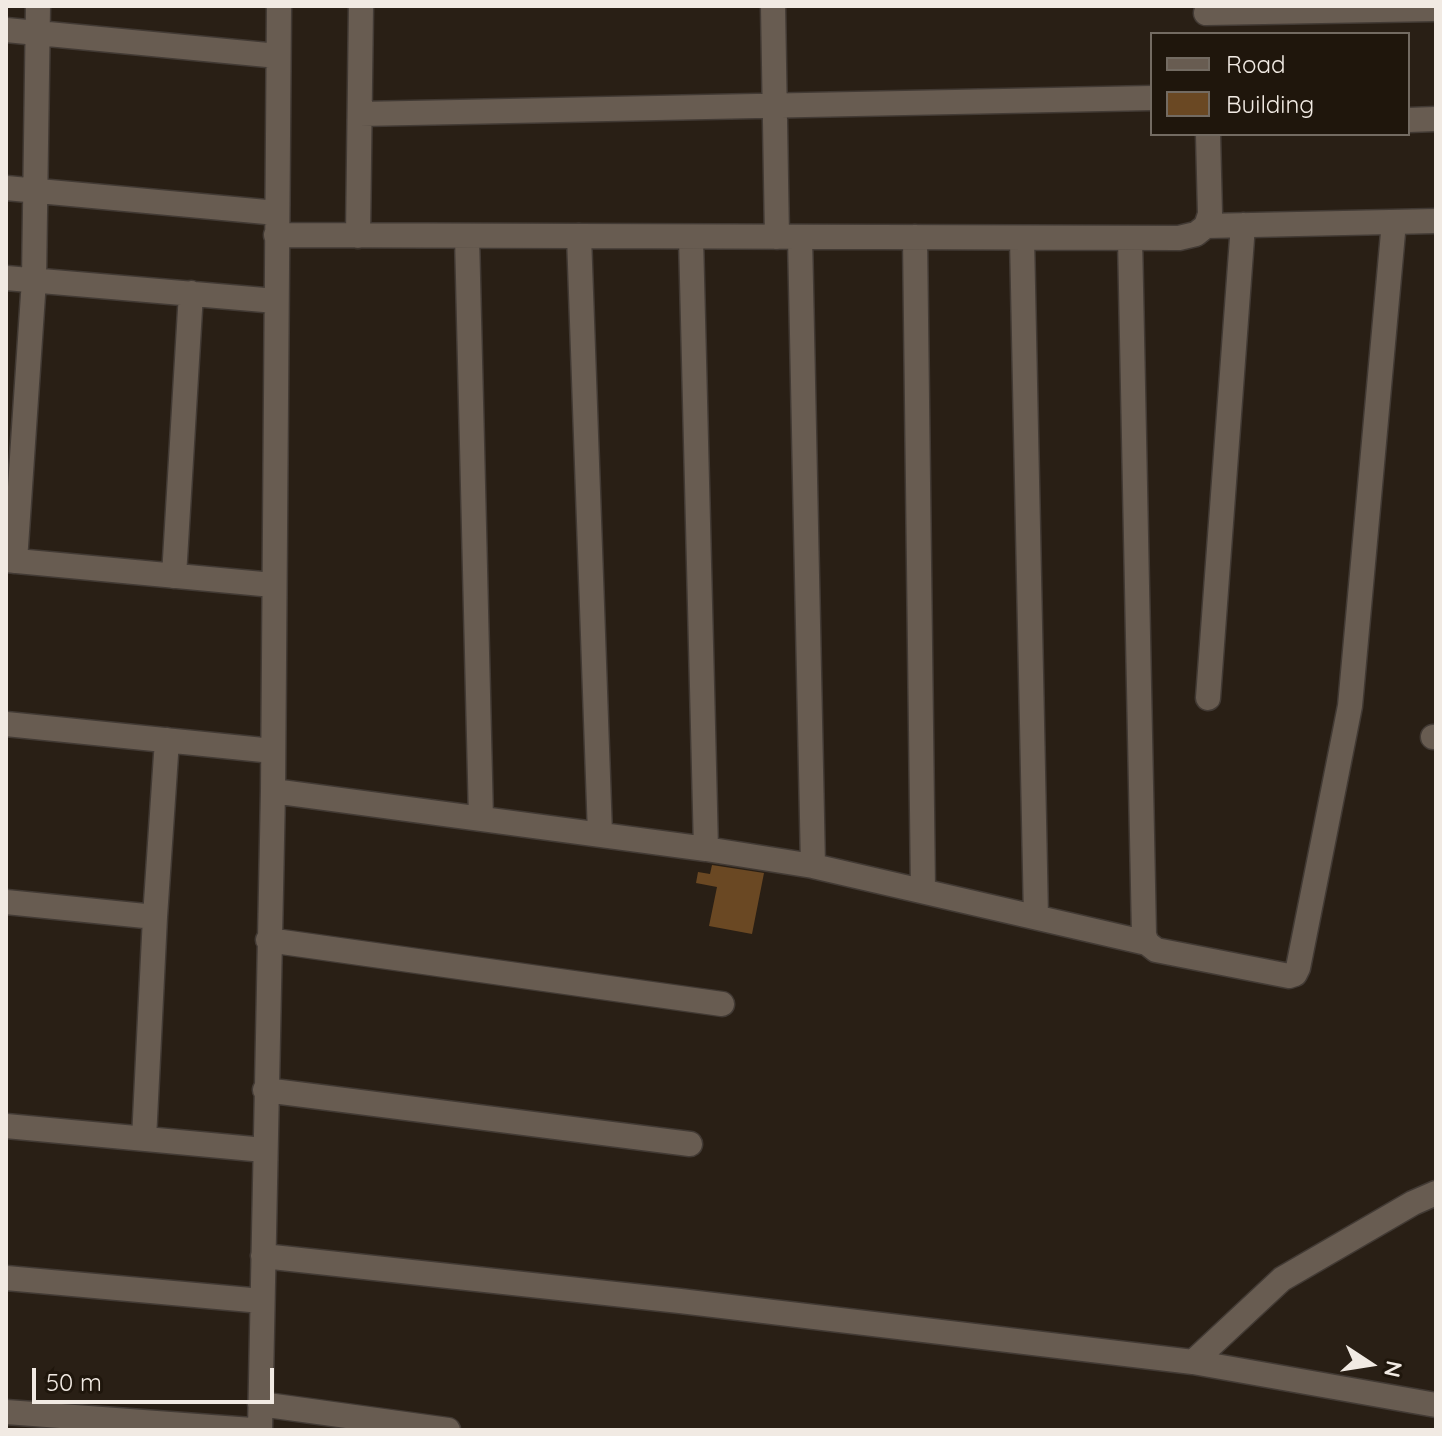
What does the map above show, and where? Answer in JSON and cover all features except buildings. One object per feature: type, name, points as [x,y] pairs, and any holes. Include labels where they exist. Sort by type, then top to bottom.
[{"type":"street","points":[[38,6],[34,280],[10,560],[273,585]]},
{"type":"street","points":[[260,1430],[273,791],[279,6]]},
{"type":"street","points":[[358,236],[361,6]]},
{"type":"street","points":[[773,6],[776,106],[789,237],[813,866]]},
{"type":"street","points":[[1206,18],[1436,9]]},
{"type":"street","points":[[6,30],[278,56]]},
{"type":"street","points":[[360,114],[1150,98]]},
{"type":"street","points":[[1410,120],[1436,119]]},
{"type":"street","points":[[6,188],[358,236],[1179,238],[1196,234],[1206,226],[1210,214],[1208,136]]},
{"type":"street","points":[[1206,226],[1436,221]]},
{"type":"street","points":[[273,791],[813,866],[1147,943],[1156,950],[1289,976],[1295,974],[1350,706],[1394,222]]},
{"type":"street","points":[[1208,698],[1243,225]]},
{"type":"street","points":[[467,236],[481,819]]},
{"type":"street","points":[[579,236],[600,834]]},
{"type":"street","points":[[915,237],[923,891]]},
{"type":"street","points":[[691,238],[706,849]]},
{"type":"street","points":[[1022,238],[1036,917]]},
{"type":"street","points":[[1130,238],[1144,919],[1147,943]]},
{"type":"street","points":[[6,278],[276,301]]},
{"type":"street","points":[[174,576],[191,293]]},
{"type":"street","points":[[6,724],[273,751]]},
{"type":"street","points":[[144,1139],[167,740]]},
{"type":"street","points":[[6,902],[155,917]]},
{"type":"street","points":[[268,940],[722,1004]]},
{"type":"street","points":[[265,1090],[690,1144]]},
{"type":"street","points":[[6,1126],[264,1150]]},
{"type":"street","points":[[1193,1362],[1282,1279],[1413,1203],[1436,1193]]},
{"type":"street","points":[[263,1256],[680,1301],[1193,1362],[1436,1405]]},
{"type":"street","points":[[6,1278],[262,1301]]},
{"type":"street","points":[[260,1404],[448,1430]]},
{"type":"street","points":[[6,1412],[252,1430]]}]
